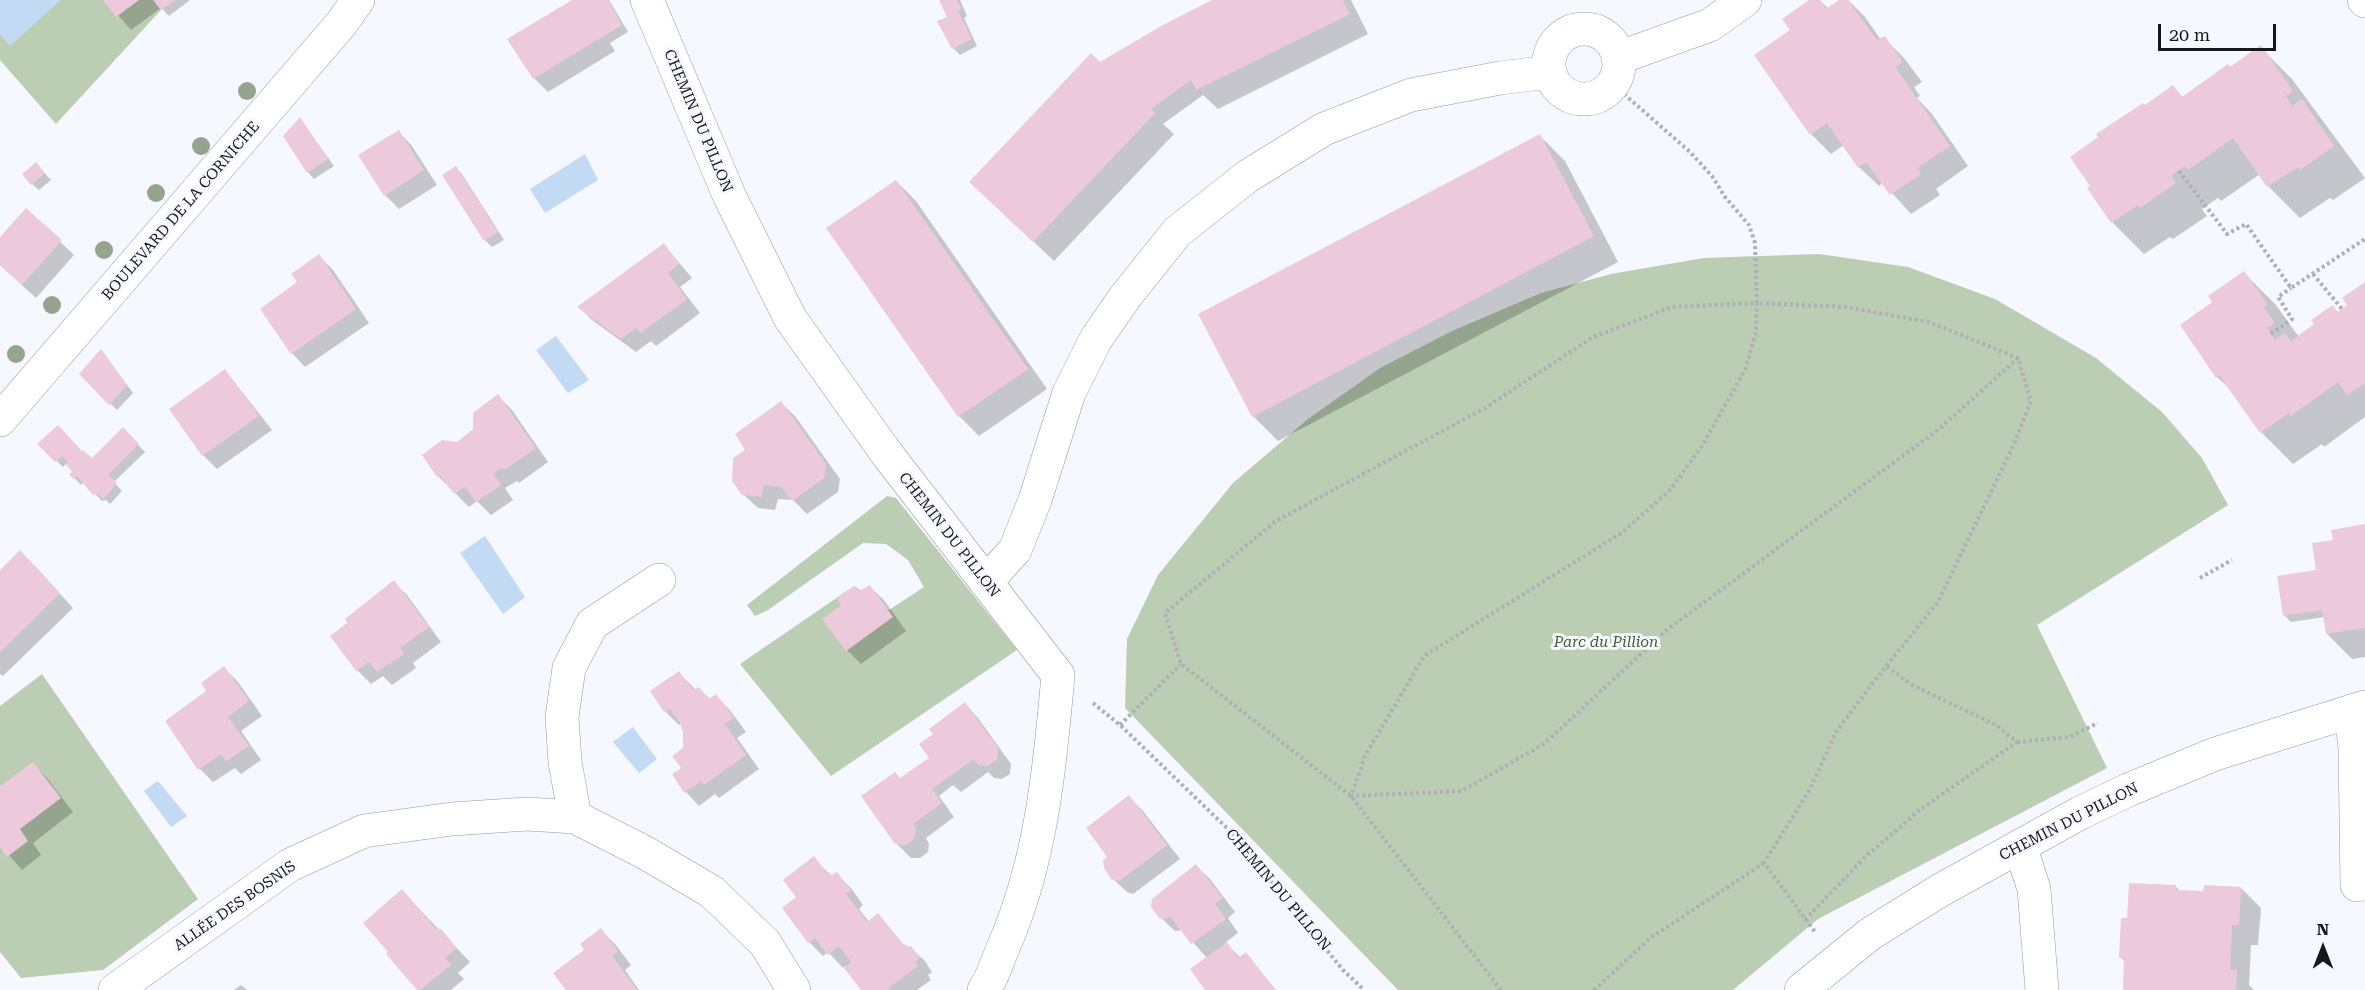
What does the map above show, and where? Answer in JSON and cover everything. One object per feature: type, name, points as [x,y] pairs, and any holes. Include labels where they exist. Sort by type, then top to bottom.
[{"type":"street","name":"BOULEVARD DE LA CORNICHE","points":[[0,420],[326,42],[358,0]]},
{"type":"street","name":"CHEMIN DU PILLON","points":[[646,0],[729,195],[790,318],[886,454],[1058,675]]},
{"type":"street","points":[[1616,71],[1710,25],[1744,0]]},
{"type":"street","points":[[1588,29],[1602,34],[1613,44],[1616,71],[1604,93],[1591,99],[1577,99],[1565,94],[1555,85],[1550,72],[1549,60],[1553,47],[1561,38],[1574,30],[1588,29]]},
{"type":"street","points":[[986,582],[1015,550],[1035,500],[1070,393],[1096,339],[1125,297],[1177,232],[1248,176],[1324,129],[1411,95],[1500,78],[1550,72]]},
{"type":"street","points":[[575,817],[565,762],[562,717],[569,668],[592,624],[659,579]]},
{"type":"street","points":[[984,990],[1010,933],[1028,881],[1045,802],[1058,675]]},
{"type":"street","name":"CHEMIN DU PILLON","points":[[1801,990],[1870,934],[1939,891],[2080,813],[2128,790],[2215,754],[2358,709]]},
{"type":"street","points":[[2357,885],[2355,748],[2358,709]]},
{"type":"street","name":"ALLÉE DES BOSNIS","points":[[115,990],[290,865],[364,831],[452,819],[527,814],[575,817],[644,852],[712,892],[765,943],[794,990]]},
{"type":"street","points":[[2020,846],[2034,890],[2042,990]]},
{"type":"path","points":[[1351,796],[1365,756],[1424,656],[1623,532],[1671,489],[1702,446],[1745,370],[1756,333],[1757,303],[1755,243],[1749,225],[1725,197],[1712,176],[1690,152],[1645,115],[1616,71]]},
{"type":"path","points":[[2179,171],[2227,234],[2246,224],[2291,288]]},
{"type":"path","points":[[2271,334],[2292,319],[2278,297],[2365,239]]},
{"type":"path","points":[[2313,274],[2342,309]]},
{"type":"path","points":[[1501,990],[1351,796],[1181,664],[1165,613],[1276,521],[1485,408],[1593,337],[1672,307],[1757,303],[1846,307],[1929,322],[2018,358]]},
{"type":"path","points":[[1594,990],[1649,939],[1764,863],[1809,791],[1836,732],[1938,602],[2014,444],[2031,401],[2018,358]]},
{"type":"path","points":[[1351,796],[1462,791],[1545,743],[1668,628],[1938,430],[2018,358]]},
{"type":"path","points":[[2200,578],[2232,560]]},
{"type":"path","points":[[1120,725],[1181,664]]},
{"type":"path","points":[[1886,666],[1912,685],[1996,724],[2017,742]]},
{"type":"path","name":"CHEMIN DU PILLON","points":[[1058,675],[1120,725],[1228,828],[1343,970],[1364,990]]},
{"type":"path","points":[[1805,920],[1865,857],[1921,809],[2017,742],[2069,737],[2098,723]]},
{"type":"path","points":[[1764,863],[1805,920],[1838,960]]},
{"type":"green space","points":[[0,0],[166,0],[161,10],[56,124],[0,60]]},
{"type":"green space","name":"Parc du Pillion","points":[[1819,254],[1908,267],[1995,299],[2096,358],[2162,412],[2202,458],[2228,505],[2037,625],[2107,768],[1818,919],[1733,990],[1398,990],[1125,708],[1127,639],[1158,575],[1233,483],[1308,419],[1380,368],[1452,331],[1541,293],[1611,274],[1704,258]]},
{"type":"green space","points":[[887,496],[896,498],[1017,650],[831,776],[740,664],[854,586],[889,610],[924,587],[908,560],[886,544],[863,543],[768,610],[755,616],[747,605]]},
{"type":"green space","points":[[42,674],[198,899],[103,970],[21,978],[0,952],[0,706]]},
{"type":"water","points":[[0,0],[61,0],[10,46],[0,35]]},
{"type":"water","points":[[585,154],[598,180],[545,213],[530,189]]},
{"type":"water","points":[[556,336],[589,380],[568,393],[536,350]]},
{"type":"water","points":[[485,536],[525,597],[503,614],[460,553]]},
{"type":"water","points":[[633,727],[657,759],[639,773],[613,742]]},
{"type":"water","points":[[158,781],[187,816],[171,827],[144,791]]},
{"type":"building","points":[[103,0],[139,0],[116,17]]},
{"type":"building","points":[[153,0],[175,0],[161,10]]},
{"type":"building","points":[[572,0],[608,0],[622,25],[533,79],[507,39]]},
{"type":"building","points":[[939,0],[957,0],[962,9],[958,11],[972,39],[952,49],[937,21],[947,17]]},
{"type":"building","points":[[1212,0],[1343,0],[1350,14],[1196,90],[1191,80],[1151,109],[1155,113],[1033,242],[969,182],[1091,53],[1100,62],[1163,25]]},
{"type":"building","points":[[1809,0],[1820,0],[1826,9],[1839,0],[1848,0],[1877,40],[1885,36],[1903,62],[1895,67],[1950,146],[1917,168],[1921,174],[1890,195],[1866,162],[1858,168],[1827,123],[1810,135],[1754,55],[1790,30],[1782,19]]},
{"type":"building","points":[[2261,45],[2293,91],[2286,96],[2292,106],[2302,99],[2334,146],[2300,170],[2298,167],[2267,187],[2233,138],[2188,170],[2185,166],[2171,176],[2176,183],[2140,208],[2138,205],[2111,223],[2087,188],[2090,186],[2070,157],[2098,137],[2096,134],[2143,103],[2145,105],[2173,85],[2182,97],[2228,64],[2230,67]]},
{"type":"building","points":[[300,117],[328,159],[307,173],[283,136]]},
{"type":"building","points":[[399,130],[424,170],[384,196],[358,155]]},
{"type":"building","points":[[1540,134],[1594,236],[1252,417],[1198,314]]},
{"type":"building","points":[[36,162],[45,173],[31,185],[22,174]]},
{"type":"building","points":[[456,166],[498,232],[484,241],[442,175]]},
{"type":"building","points":[[896,180],[1028,369],[958,417],[826,228]]},
{"type":"building","points":[[26,208],[62,240],[22,285],[0,265],[0,237]]},
{"type":"building","points":[[664,243],[679,264],[668,273],[687,299],[641,333],[636,328],[621,339],[577,307]]},
{"type":"building","points":[[319,254],[356,309],[291,354],[260,309],[297,282],[291,274]]},
{"type":"building","points":[[2244,271],[2268,305],[2264,308],[2275,323],[2267,328],[2275,340],[2285,333],[2291,341],[2314,324],[2311,320],[2333,305],[2337,312],[2347,305],[2342,298],[2365,282],[2365,383],[2347,395],[2338,382],[2291,416],[2289,413],[2260,433],[2219,375],[2216,378],[2180,325],[2212,302],[2208,296]]},
{"type":"building","points":[[101,349],[127,385],[109,405],[79,374]]},
{"type":"building","points":[[225,369],[259,416],[202,456],[169,409]]},
{"type":"building","points":[[498,394],[536,448],[504,470],[502,468],[493,474],[501,485],[476,502],[465,487],[454,494],[440,475],[437,477],[422,455],[442,440],[457,442],[473,429],[473,413]]},
{"type":"building","points":[[781,401],[826,464],[824,478],[792,501],[781,487],[764,485],[761,497],[742,495],[732,481],[733,458],[745,450],[735,434]]},
{"type":"building","points":[[58,425],[82,451],[92,458],[123,427],[139,444],[108,475],[117,483],[103,499],[98,494],[93,495],[77,476],[74,480],[69,474],[72,472],[66,464],[68,462],[62,456],[55,462],[37,444]]},
{"type":"building","points":[[2365,524],[2365,628],[2326,634],[2322,610],[2283,616],[2277,576],[2316,570],[2312,543],[2333,540],[2331,530]]},
{"type":"building","points":[[20,550],[60,593],[0,652],[0,570]]},
{"type":"building","points":[[394,580],[429,627],[400,648],[404,654],[377,672],[369,662],[356,671],[330,636],[347,623],[345,619]]},
{"type":"building","points":[[870,585],[893,617],[846,651],[822,619],[841,605],[837,599],[854,586],[859,591]]},
{"type":"building","points":[[224,666],[249,701],[228,717],[249,746],[226,761],[221,754],[198,770],[165,721],[206,691],[201,683]]},
{"type":"building","points":[[679,671],[693,690],[699,687],[709,699],[716,694],[734,717],[725,724],[746,755],[704,785],[701,781],[684,793],[672,774],[681,768],[672,756],[683,748],[683,732],[680,723],[670,709],[664,712],[650,691]]},
{"type":"building","points":[[965,702],[998,748],[997,760],[988,766],[978,765],[974,759],[932,789],[942,803],[913,824],[916,829],[914,838],[906,845],[895,844],[861,796],[895,772],[900,778],[929,758],[919,744],[933,734],[929,729]]},
{"type":"building","points":[[33,762],[61,798],[20,829],[28,841],[7,857],[0,847],[0,786]]},
{"type":"building","points":[[1129,795],[1167,845],[1119,881],[1111,879],[1104,868],[1103,860],[1107,857],[1086,828]]},
{"type":"building","points":[[814,856],[827,874],[829,872],[832,875],[837,872],[851,890],[846,894],[867,922],[878,913],[902,943],[911,946],[920,958],[915,961],[918,966],[889,987],[891,990],[861,990],[844,968],[851,962],[839,946],[828,955],[815,938],[808,943],[782,908],[796,897],[783,880]]},
{"type":"building","points":[[1196,864],[1223,898],[1215,904],[1226,919],[1191,944],[1170,916],[1166,919],[1159,918],[1151,907],[1152,899]]},
{"type":"building","points":[[2129,883],[2176,885],[2176,890],[2203,891],[2204,885],[2241,887],[2239,925],[2232,925],[2230,970],[2237,970],[2236,990],[2123,990],[2124,958],[2119,958],[2121,918],[2127,918]]},
{"type":"building","points":[[402,889],[436,929],[441,929],[457,948],[445,958],[451,965],[420,990],[417,990],[386,954],[388,952],[363,923]]},
{"type":"building","points":[[601,928],[618,951],[612,956],[637,990],[566,990],[553,973],[584,950],[580,944]]},
{"type":"building","points":[[1227,942],[1238,958],[1246,952],[1275,990],[1205,990],[1190,969]]}]
